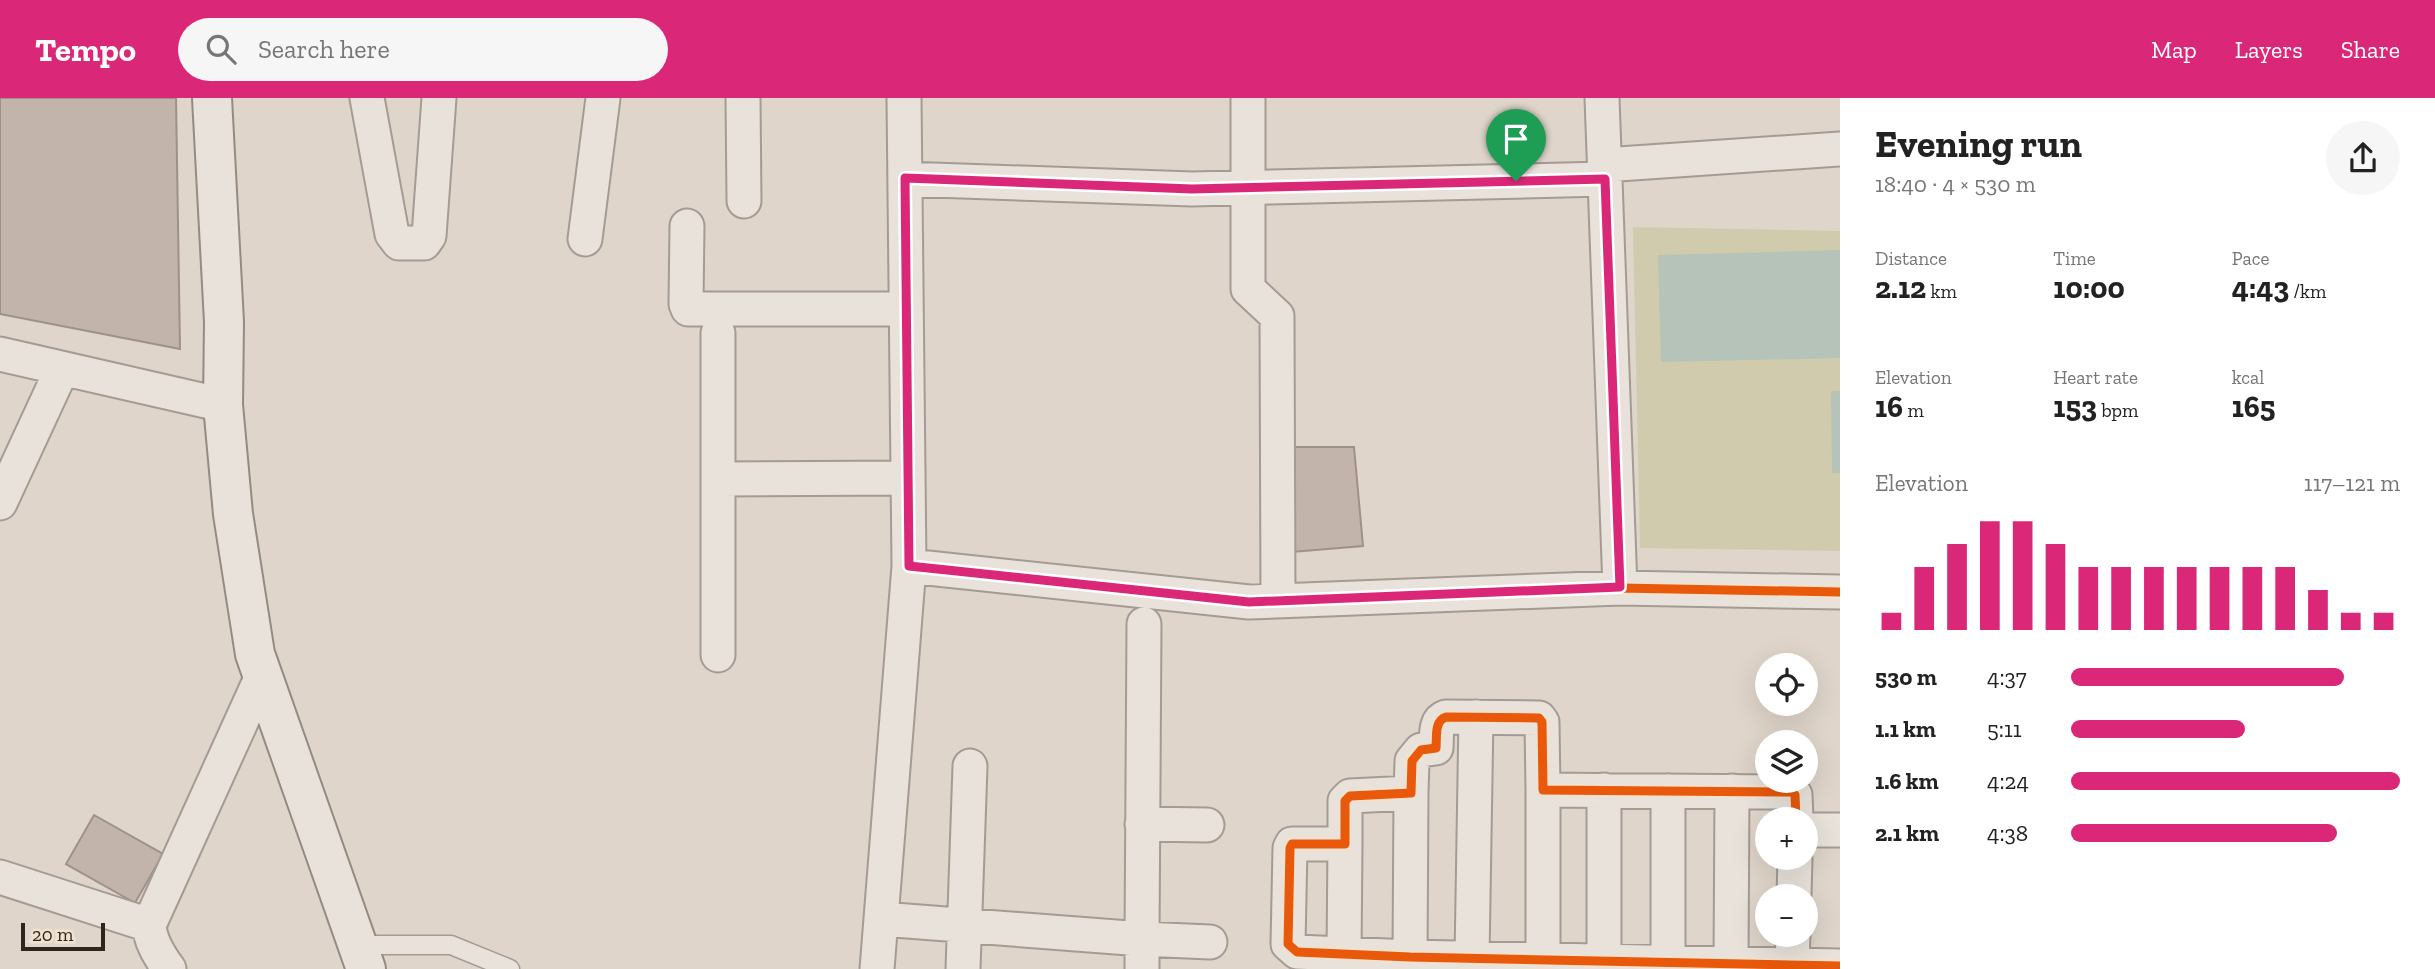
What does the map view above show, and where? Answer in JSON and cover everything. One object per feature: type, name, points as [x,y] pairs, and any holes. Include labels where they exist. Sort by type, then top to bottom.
[{"type":"street","points":[[212,98],[224,322],[223,405],[233,514],[255,654],[362,957]]},
{"type":"street","points":[[367,98],[391,234],[399,243],[424,243],[429,236],[439,98]]},
{"type":"street","points":[[585,239],[603,98]]},
{"type":"street","points":[[743,98],[744,201]]},
{"type":"street","points":[[877,969],[909,566],[904,98]]},
{"type":"street","points":[[1248,98],[1248,289],[1277,316],[1278,601]]},
{"type":"street","points":[[1602,98],[1620,587]]},
{"type":"street","points":[[905,178],[1192,189],[1247,188],[1605,172],[1840,149]]},
{"type":"street","points":[[687,226],[688,309],[906,309]]},
{"type":"street","points":[[718,655],[719,333]]},
{"type":"street","points":[[0,354],[223,405]]},
{"type":"street","points":[[0,503],[62,369]]},
{"type":"street","points":[[719,479],[908,478]]},
{"type":"street","points":[[909,566],[1249,602],[1620,587],[1840,592]]},
{"type":"street","points":[[1142,954],[1144,624]]},
{"type":"street","points":[[161,966],[149,925],[262,676]]},
{"type":"street","points":[[1472,958],[1476,717]]},
{"type":"street","points":[[1420,963],[1411,793],[1412,761],[1421,750],[1436,748],[1441,718],[1476,717],[1539,718],[1542,722],[1543,960]]},
{"type":"street","points":[[963,969],[970,766]]},
{"type":"street","points":[[1543,790],[1792,792],[1795,795],[1796,807]]},
{"type":"street","points":[[1604,790],[1604,961]]},
{"type":"street","points":[[1668,791],[1668,962]]},
{"type":"street","points":[[1731,964],[1732,791]]},
{"type":"street","points":[[1344,954],[1346,798],[1411,793]]},
{"type":"street","points":[[1142,824],[1207,825]]},
{"type":"street","points":[[1818,830],[1840,830]]},
{"type":"street","points":[[1345,844],[1292,844],[1290,848],[1288,944],[1297,952],[1344,954],[1420,963],[1472,958],[1731,964],[1809,960]]},
{"type":"street","points":[[0,877],[149,925]]},
{"type":"street","points":[[881,919],[965,925],[1142,954],[1210,942]]},
{"type":"lane","points":[[362,957],[451,945],[510,969]]},
{"type":"shaded area","points":[[1633,227],[1840,231],[1840,551],[1640,548]]},
{"type":"shaded area","points":[[1840,250],[1840,358],[1661,362],[1658,255]]},
{"type":"shaded area","points":[[1831,391],[1840,391],[1840,473],[1832,473]]},
{"type":"building","points":[[0,98],[176,98],[180,349],[0,314]]},
{"type":"building","points":[[1294,447],[1354,447],[1363,546],[1292,552]]},
{"type":"building","points":[[94,815],[163,854],[135,903],[66,864]]},
{"type":"cycle path","points":[[909,566],[1249,602],[1620,588],[1840,592]]},
{"type":"cycle path","points":[[1796,807],[1795,795],[1792,792],[1543,790],[1542,722],[1539,718],[1446,717],[1438,726],[1436,748],[1421,750],[1412,761],[1411,793],[1350,796],[1345,801],[1345,844],[1292,844],[1288,944],[1297,952],[1410,957],[1840,966]]},
{"type":"route","points":[[905,178],[1192,189],[1516,181],[1605,179],[1620,587],[1249,602],[909,566],[905,178]]}]
